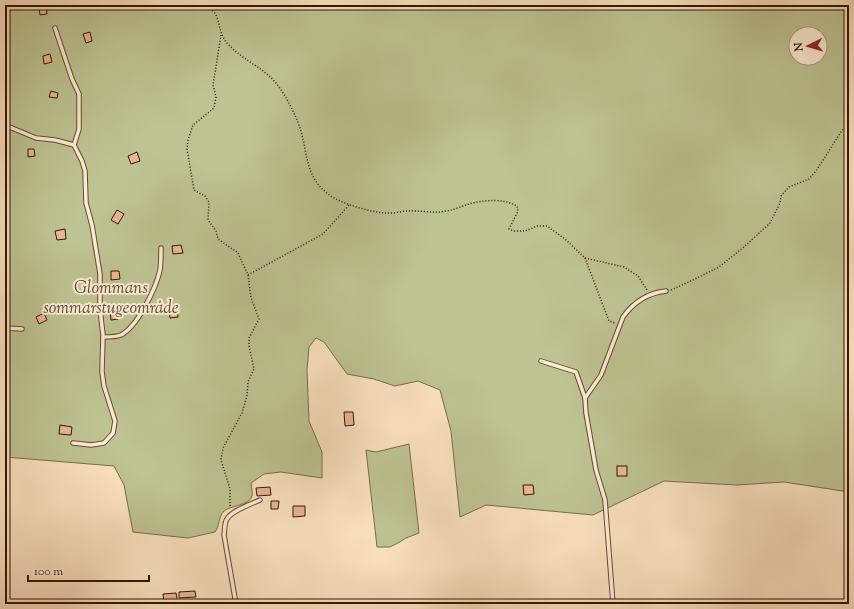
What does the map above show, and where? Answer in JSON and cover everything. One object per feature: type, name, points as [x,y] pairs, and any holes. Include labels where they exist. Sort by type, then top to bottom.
[{"type":"lane","points":[[55,28],[72,79],[79,94],[79,129],[74,145],[85,171],[86,203],[92,224],[100,274],[100,309],[103,337],[102,372],[104,386],[115,421],[113,433],[104,443],[91,445],[73,443]]},
{"type":"lane","points":[[5,126],[36,138],[55,140],[74,145]]},
{"type":"lane","points":[[103,337],[120,335],[130,328],[138,317],[151,293],[160,270],[161,248]]},
{"type":"lane","points":[[586,398],[601,375],[619,323],[628,310],[650,295],[666,291]]},
{"type":"lane","points":[[5,328],[22,329]]},
{"type":"lane","points":[[541,361],[576,372],[586,398],[586,413],[596,470],[605,500],[613,604]]},
{"type":"lane","points":[[236,604],[224,535],[226,519],[230,515],[260,500]]},
{"type":"path","points":[[205,5],[215,14],[221,35],[228,45],[267,74],[278,85],[298,121],[306,160],[314,178],[322,189],[335,198],[376,212],[391,213],[407,210],[446,212],[470,204],[490,201],[511,203],[517,206],[518,211],[509,229],[514,231],[525,231],[537,226],[547,226],[565,239],[585,258],[609,322],[619,323]]},
{"type":"path","points":[[836,5],[849,8]]},
{"type":"path","points":[[221,35],[213,85],[216,97],[214,108],[192,125],[186,149],[194,190],[205,196],[209,202],[208,220],[216,231],[218,239],[238,253],[248,275],[251,298],[259,319],[249,338],[249,346],[254,369],[248,382],[247,396],[242,412],[223,448],[221,460],[230,488],[230,515]]},
{"type":"path","points":[[666,291],[719,267],[744,248],[770,223],[780,202],[781,196],[789,187],[809,179],[816,171],[841,132],[849,124]]},
{"type":"path","points":[[248,275],[322,234],[350,204]]},
{"type":"path","points":[[585,258],[624,267],[638,276],[650,295]]},
{"type":"green space","name":"Glommans sommarstugeområde","points":[[5,5],[849,5],[849,492],[784,482],[737,485],[664,481],[593,515],[486,505],[460,517],[451,431],[440,390],[418,381],[395,386],[374,379],[347,374],[324,342],[316,338],[309,347],[307,370],[309,421],[322,452],[322,478],[281,472],[264,474],[251,483],[252,496],[248,501],[224,511],[215,532],[188,538],[133,532],[124,485],[114,466],[5,457]]},
{"type":"green space","points":[[409,444],[419,533],[390,547],[377,547],[366,450],[376,452]]},
{"type":"building","points":[[46,5],[47,14],[40,15],[39,6]]},
{"type":"building","points":[[90,32],[92,41],[86,43],[83,34]]},
{"type":"building","points":[[50,54],[52,62],[44,64],[43,56]]},
{"type":"building","points":[[51,91],[58,93],[57,98],[49,97]]},
{"type":"building","points":[[28,149],[34,149],[35,156],[28,157]]},
{"type":"building","points":[[137,152],[140,161],[131,164],[128,156]]},
{"type":"building","points":[[117,210],[124,214],[118,224],[111,220]]},
{"type":"building","points":[[65,229],[66,239],[57,240],[55,231]]},
{"type":"building","points":[[181,245],[183,253],[173,254],[172,246]]},
{"type":"building","points":[[111,271],[119,271],[120,279],[111,280]]},
{"type":"building","points":[[169,308],[177,308],[178,317],[170,318]]},
{"type":"building","points":[[117,309],[118,319],[111,320],[110,310]]},
{"type":"building","points":[[44,313],[47,320],[39,324],[36,317]]},
{"type":"building","points":[[344,412],[353,412],[354,425],[345,426]]},
{"type":"building","points":[[60,425],[72,427],[71,435],[59,434]]},
{"type":"building","points":[[617,466],[627,466],[627,476],[617,476]]},
{"type":"building","points":[[523,485],[533,485],[534,494],[524,495]]},
{"type":"building","points":[[270,487],[271,495],[257,496],[256,488]]},
{"type":"building","points":[[271,501],[279,501],[278,509],[271,509]]},
{"type":"building","points":[[293,506],[305,506],[305,516],[293,517]]},
{"type":"building","points":[[195,591],[196,597],[179,598],[179,592]]},
{"type":"building","points":[[176,593],[178,604],[164,604],[163,594]]}]
